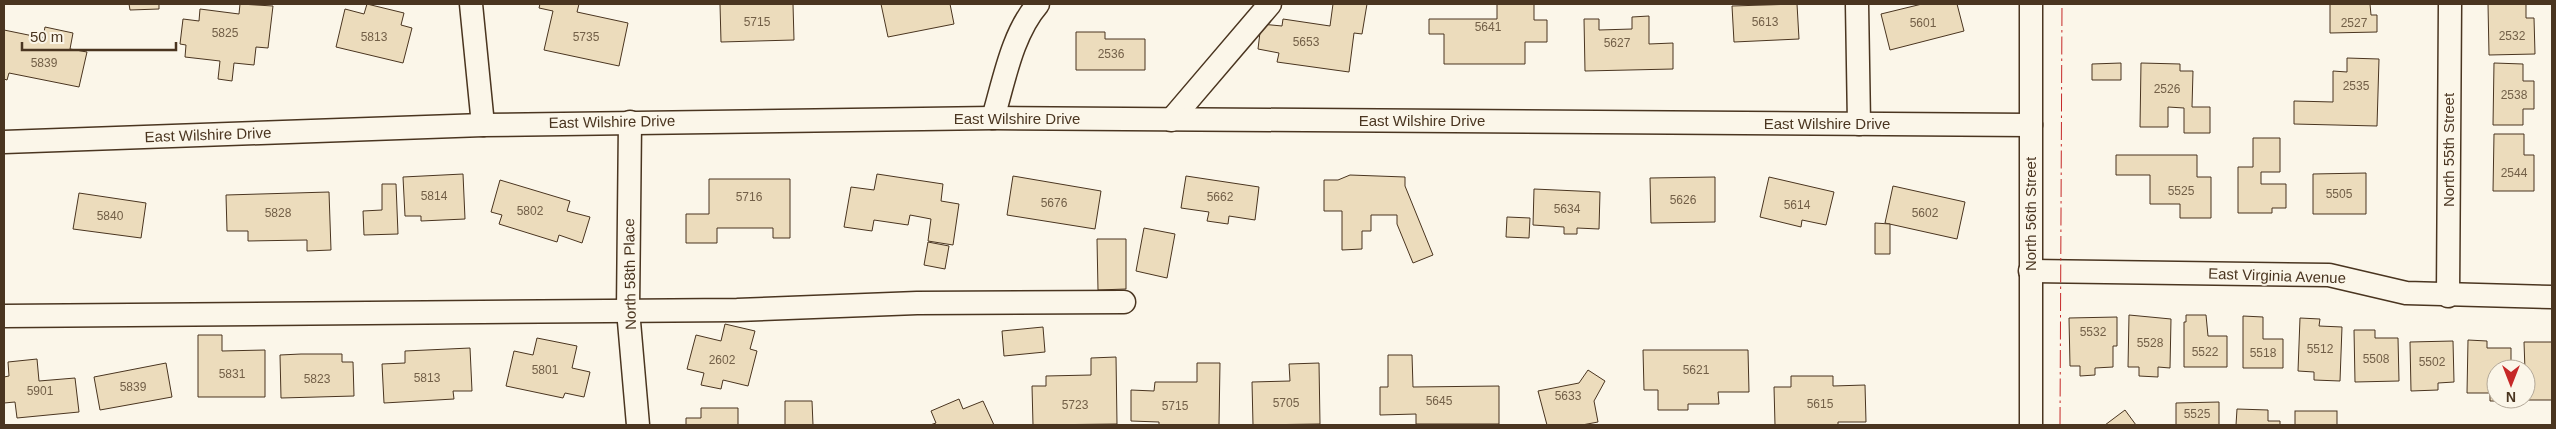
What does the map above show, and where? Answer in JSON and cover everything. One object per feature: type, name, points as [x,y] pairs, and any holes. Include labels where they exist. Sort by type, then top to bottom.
[{"type":"street","points":[[471,4],[484,125]]},
{"type":"street","points":[[993,118],[1016,44],[1031,12],[1038,4]]},
{"type":"street","points":[[1172,120],[1270,4]]},
{"type":"street","points":[[1857,4],[1859,124]]},
{"type":"street","name":"North 56th Street","points":[[2031,4],[2031,425]]},
{"type":"street","name":"North 55th Street","points":[[2448,296],[2450,4]]},
{"type":"street","name":"East Wilshire Drive","points":[[4,142],[484,125],[993,118],[2031,125]]},
{"type":"street","name":"North 58th Place","points":[[630,122],[628,310],[638,425]]},
{"type":"street","name":"East Virginia Avenue","points":[[2030,272],[2329,275],[2406,293],[2448,296],[2552,297]]},
{"type":"street","points":[[4,316],[738,310],[917,304],[1124,302]]},
{"type":"building","points":[[129,4],[159,4],[159,9],[130,10]]},
{"type":"building","points":[[240,4],[273,6],[268,48],[256,47],[254,65],[234,63],[232,81],[218,79],[220,61],[185,57],[186,45],[180,44],[183,19],[199,21],[200,9],[239,14]]},
{"type":"building","points":[[367,4],[404,13],[401,25],[412,28],[403,63],[336,47],[345,9],[364,14]]},
{"type":"building","points":[[540,4],[579,4],[577,12],[628,23],[619,66],[544,50],[553,11],[539,8]]},
{"type":"building","points":[[720,4],[793,4],[794,40],[721,42]]},
{"type":"building","points":[[881,4],[950,4],[954,24],[888,37]]},
{"type":"building","points":[[1333,4],[1367,4],[1362,34],[1354,33],[1349,72],[1277,62],[1279,53],[1258,49],[1261,24],[1282,26],[1283,19],[1330,26]]},
{"type":"building","points":[[1497,4],[1534,4],[1534,20],[1547,20],[1547,42],[1525,42],[1525,64],[1444,64],[1444,34],[1429,34],[1429,19],[1497,19]]},
{"type":"building","points":[[1797,4],[1799,39],[1734,42],[1732,6]]},
{"type":"building","points":[[1922,4],[1957,4],[1964,31],[1890,50],[1881,14]]},
{"type":"building","points":[[2330,4],[2370,4],[2371,15],[2377,15],[2377,32],[2330,33]]},
{"type":"building","points":[[2488,4],[2526,4],[2526,18],[2534,18],[2535,54],[2489,55]]},
{"type":"building","points":[[1649,16],[1649,44],[1673,43],[1673,69],[1585,71],[1584,19],[1599,19],[1599,30],[1632,29],[1632,17]]},
{"type":"building","points":[[45,27],[73,33],[70,49],[87,52],[79,87],[9,73],[7,80],[4,79],[4,30],[43,38]]},
{"type":"building","points":[[1076,32],[1105,32],[1105,39],[1145,39],[1145,70],[1076,70]]},
{"type":"building","points":[[2347,58],[2379,59],[2377,126],[2294,124],[2294,101],[2333,102],[2333,71],[2347,72]]},
{"type":"building","points":[[2121,63],[2121,80],[2092,80],[2092,64]]},
{"type":"building","points":[[2141,63],[2180,64],[2180,71],[2193,71],[2192,107],[2210,107],[2210,133],[2184,133],[2184,108],[2168,107],[2168,127],[2140,127]]},
{"type":"building","points":[[2494,63],[2523,64],[2523,81],[2534,81],[2534,109],[2523,109],[2523,125],[2493,125]]},
{"type":"building","points":[[2494,134],[2524,134],[2524,155],[2534,155],[2534,191],[2493,191]]},
{"type":"building","points":[[2253,138],[2280,138],[2280,172],[2261,172],[2261,184],[2286,184],[2286,208],[2272,208],[2272,213],[2238,213],[2238,167],[2253,167]]},
{"type":"building","points":[[2116,155],[2197,155],[2197,177],[2211,177],[2211,218],[2180,218],[2180,204],[2150,204],[2150,175],[2116,175]]},
{"type":"building","points":[[2366,173],[2366,214],[2313,214],[2313,174]]},
{"type":"building","points":[[463,174],[465,219],[421,221],[421,216],[405,216],[403,177]]},
{"type":"building","points":[[877,174],[943,184],[941,201],[959,204],[953,245],[928,241],[931,219],[910,215],[908,225],[874,220],[872,231],[844,227],[851,187],[874,190]]},
{"type":"building","points":[[1350,175],[1405,177],[1405,186],[1433,255],[1413,263],[1397,224],[1397,215],[1371,215],[1371,231],[1362,231],[1362,249],[1342,250],[1342,211],[1324,211],[1324,180],[1338,180]]},
{"type":"building","points":[[1013,176],[1101,191],[1095,229],[1007,215]]},
{"type":"building","points":[[1186,176],[1259,187],[1255,220],[1229,216],[1228,224],[1207,221],[1209,212],[1181,208]]},
{"type":"building","points":[[1715,177],[1715,222],[1651,223],[1650,178]]},
{"type":"building","points":[[1769,177],[1834,192],[1826,225],[1802,220],[1801,227],[1760,217]]},
{"type":"building","points":[[709,179],[790,179],[790,238],[773,238],[773,228],[717,228],[717,243],[686,243],[686,214],[709,214]]},
{"type":"building","points":[[500,180],[570,201],[567,211],[590,217],[582,243],[559,235],[557,242],[499,224],[502,215],[491,212]]},
{"type":"building","points":[[382,184],[396,184],[398,234],[364,235],[363,211],[382,210]]},
{"type":"building","points":[[1893,186],[1965,202],[1957,239],[1885,223]]},
{"type":"building","points":[[1534,189],[1600,192],[1599,229],[1577,228],[1577,234],[1564,234],[1564,227],[1533,225]]},
{"type":"building","points":[[329,192],[331,250],[307,251],[307,240],[248,241],[248,231],[227,231],[226,195]]},
{"type":"building","points":[[79,193],[146,203],[141,238],[73,229]]},
{"type":"building","points":[[1507,217],[1530,218],[1529,238],[1506,237]]},
{"type":"building","points":[[1875,223],[1890,224],[1890,254],[1875,254]]},
{"type":"building","points":[[1144,228],[1175,234],[1167,278],[1136,271]]},
{"type":"building","points":[[1097,239],[1126,239],[1126,289],[1098,290]]},
{"type":"building","points":[[928,242],[949,246],[945,269],[924,265]]},
{"type":"building","points":[[2129,315],[2171,319],[2170,368],[2158,367],[2158,377],[2139,376],[2139,367],[2128,367]]},
{"type":"building","points":[[2186,315],[2206,315],[2208,336],[2227,336],[2227,367],[2184,367],[2184,322],[2186,322]]},
{"type":"building","points":[[2243,316],[2263,317],[2263,339],[2283,339],[2283,368],[2243,368]]},
{"type":"building","points":[[2117,317],[2117,346],[2113,346],[2113,367],[2095,368],[2095,375],[2080,376],[2080,366],[2070,366],[2069,318]]},
{"type":"building","points":[[2300,318],[2320,319],[2319,326],[2342,327],[2340,381],[2314,380],[2314,372],[2298,371]]},
{"type":"building","points":[[725,324],[755,331],[750,349],[757,351],[748,386],[723,380],[721,389],[701,385],[704,373],[687,369],[696,335],[721,341]]},
{"type":"building","points":[[1043,327],[1045,352],[1004,356],[1002,331]]},
{"type":"building","points":[[2354,330],[2375,330],[2375,338],[2398,338],[2399,381],[2355,382]]},
{"type":"building","points":[[198,335],[222,335],[222,351],[265,350],[265,397],[198,397]]},
{"type":"building","points":[[537,338],[577,346],[572,368],[590,372],[584,397],[565,393],[563,398],[506,386],[514,351],[533,355]]},
{"type":"building","points":[[2468,340],[2487,341],[2487,348],[2511,348],[2511,359],[2486,359],[2486,393],[2467,393]]},
{"type":"building","points":[[2453,341],[2454,382],[2438,383],[2438,390],[2411,391],[2410,342]]},
{"type":"building","points":[[2524,342],[2552,342],[2552,400],[2536,400],[2536,359],[2525,359]]},
{"type":"building","points":[[470,348],[472,391],[453,391],[454,399],[384,403],[382,364],[405,363],[405,351]]},
{"type":"building","points":[[1643,350],[1748,350],[1749,392],[1718,392],[1719,404],[1688,404],[1688,410],[1658,410],[1658,390],[1644,390]]},
{"type":"building","points":[[342,354],[342,362],[353,362],[354,396],[281,398],[280,355]]},
{"type":"building","points":[[1388,355],[1412,355],[1413,387],[1499,386],[1499,424],[1416,424],[1416,414],[1380,415],[1380,387],[1388,387]]},
{"type":"building","points":[[1116,357],[1117,424],[1033,425],[1032,386],[1046,386],[1046,376],[1091,375],[1091,358]]},
{"type":"building","points":[[37,359],[39,381],[75,378],[79,412],[17,418],[15,402],[4,403],[4,377],[9,376],[8,362]]},
{"type":"building","points":[[166,363],[172,397],[100,410],[94,377]]},
{"type":"building","points":[[1197,363],[1220,363],[1219,425],[1159,425],[1159,422],[1131,421],[1131,390],[1154,391],[1155,382],[1197,382]]},
{"type":"building","points":[[1319,363],[1320,424],[1253,425],[1252,382],[1290,381],[1289,364]]},
{"type":"building","points":[[1588,370],[1605,381],[1594,401],[1598,422],[1582,425],[1547,425],[1538,391],[1579,383]]},
{"type":"building","points":[[1791,376],[1833,376],[1833,386],[1865,385],[1866,422],[1838,422],[1838,425],[1775,425],[1774,387],[1791,387]]},
{"type":"building","points":[[959,399],[963,409],[983,401],[994,425],[930,425],[936,423],[931,411]]},
{"type":"building","points":[[785,401],[812,401],[813,425],[785,425]]},
{"type":"building","points":[[2219,402],[2219,425],[2176,425],[2176,403]]},
{"type":"building","points":[[701,408],[738,408],[738,425],[686,425],[686,418],[701,418]]},
{"type":"building","points":[[2237,409],[2268,410],[2268,421],[2280,421],[2280,425],[2236,425]]},
{"type":"building","points":[[2125,410],[2136,425],[2105,425]]},
{"type":"building","points":[[2295,411],[2337,411],[2337,425],[2295,425]]},
{"type":"power","points":[[2060,425],[2062,4]]}]
